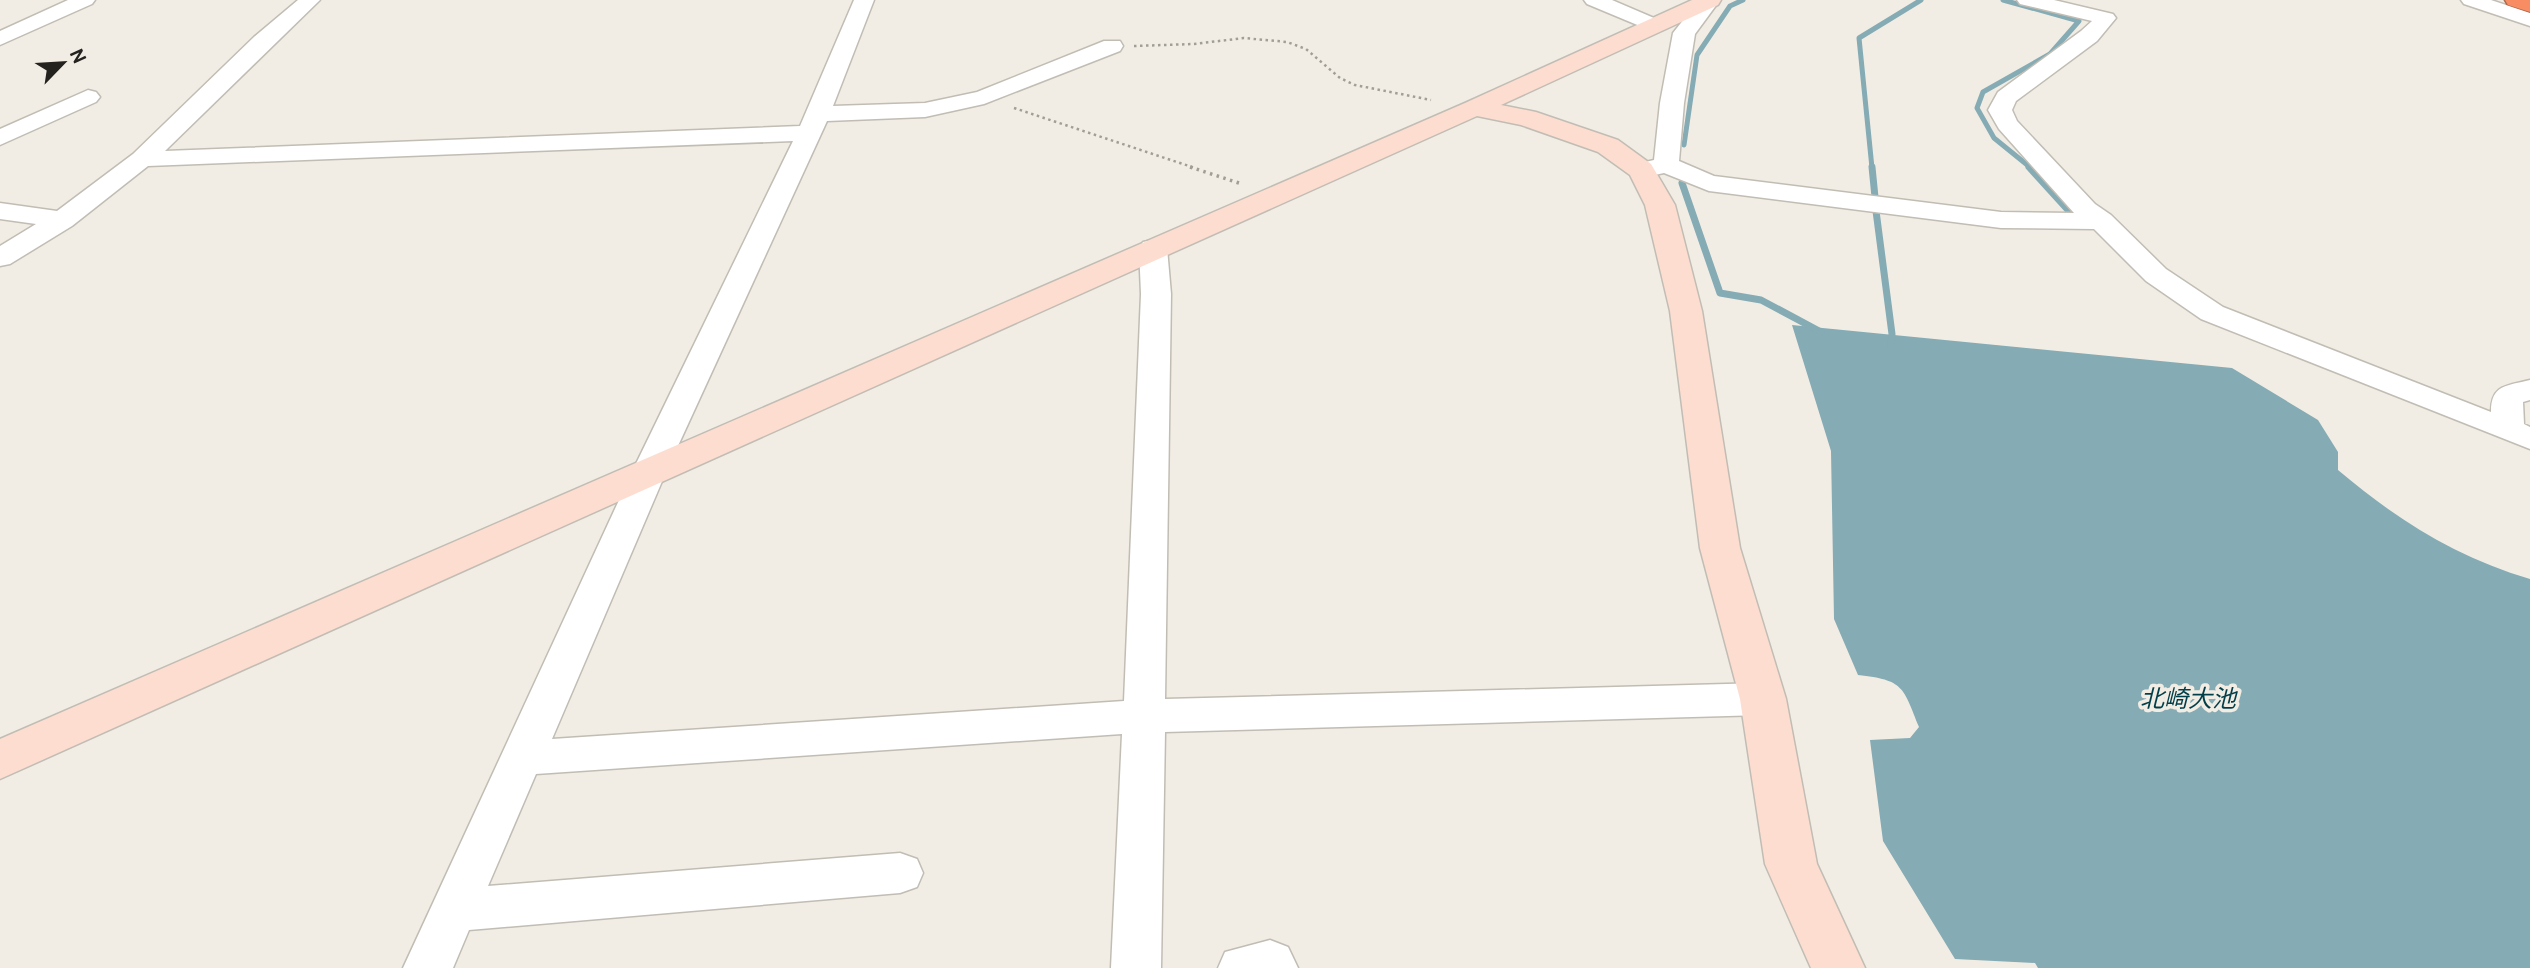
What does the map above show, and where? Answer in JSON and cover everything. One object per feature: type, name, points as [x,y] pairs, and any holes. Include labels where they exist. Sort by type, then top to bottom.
[{"type":"highway","points":[[2516,0],[2530,4]]},
{"type":"highway","points":[[2522,0],[2530,4]]},
{"type":"street","points":[[3,36],[85,0]]},
{"type":"street","points":[[0,258],[62,220],[142,159],[262,42],[310,0]]},
{"type":"street","points":[[428,968],[649,472],[813,124],[864,0]]},
{"type":"street","points":[[1594,0],[1654,25]]},
{"type":"street","points":[[0,760],[1274,194],[1474,108],[1710,0]]},
{"type":"street","points":[[1710,0],[1684,33],[1672,103],[1654,168],[1660,205],[1686,311],[1720,548],[1763,699],[1791,864],[1838,968]]},
{"type":"street","points":[[2027,0],[2106,18],[2089,36],[2006,97],[2000,110],[2007,124],[2086,210],[2157,275],[2212,313],[2518,435]]},
{"type":"street","points":[[2471,0],[2530,20]]},
{"type":"street","points":[[142,159],[813,124],[925,110],[984,97],[1112,47]]},
{"type":"street","points":[[0,138],[88,97]]},
{"type":"street","points":[[1474,108],[1527,118],[1587,137],[1654,168],[1709,183],[2001,220],[2101,221]]},
{"type":"street","points":[[0,211],[62,220]]},
{"type":"street","points":[[1136,968],[1146,716],[1155,307],[1153,248]]},
{"type":"street","points":[[2518,435],[2507,397],[2530,390]]},
{"type":"street","points":[[522,758],[1146,716],[1763,699]]},
{"type":"street","points":[[454,910],[900,873]]},
{"type":"street","points":[[1243,968],[1270,964],[1273,968]]},
{"type":"path","points":[[1112,47],[1194,44],[1244,38],[1280,40],[1306,49],[1340,78],[1355,85],[1474,108]]},
{"type":"path","points":[[984,97],[1274,194]]},
{"type":"water","name":"北崎大池","points":[[1792,325],[2232,368],[2318,420],[2338,452],[2338,470],[2382,505],[2452,548],[2530,579],[2530,968],[2038,968],[2035,963],[1955,959],[1883,841],[1870,740],[1910,738],[1919,727],[1900,688],[1885,680],[1858,675],[1834,619],[1831,451]]},
{"type":"waterway","points":[[1684,145],[1697,55],[1730,6],[1743,0]]},
{"type":"waterway","points":[[1872,168],[1859,38],[1921,0]]},
{"type":"waterway","points":[[2003,0],[2079,21],[2050,54],[1983,92],[1977,108],[1994,138],[2031,168]]},
{"type":"waterway","points":[[1872,167],[1875,197]]},
{"type":"waterway","points":[[2029,167],[2068,210]]},
{"type":"waterway","points":[[1682,183],[1720,293],[1761,300],[1821,332]]},
{"type":"waterway","points":[[1876,211],[1892,334],[1891,345]]}]
